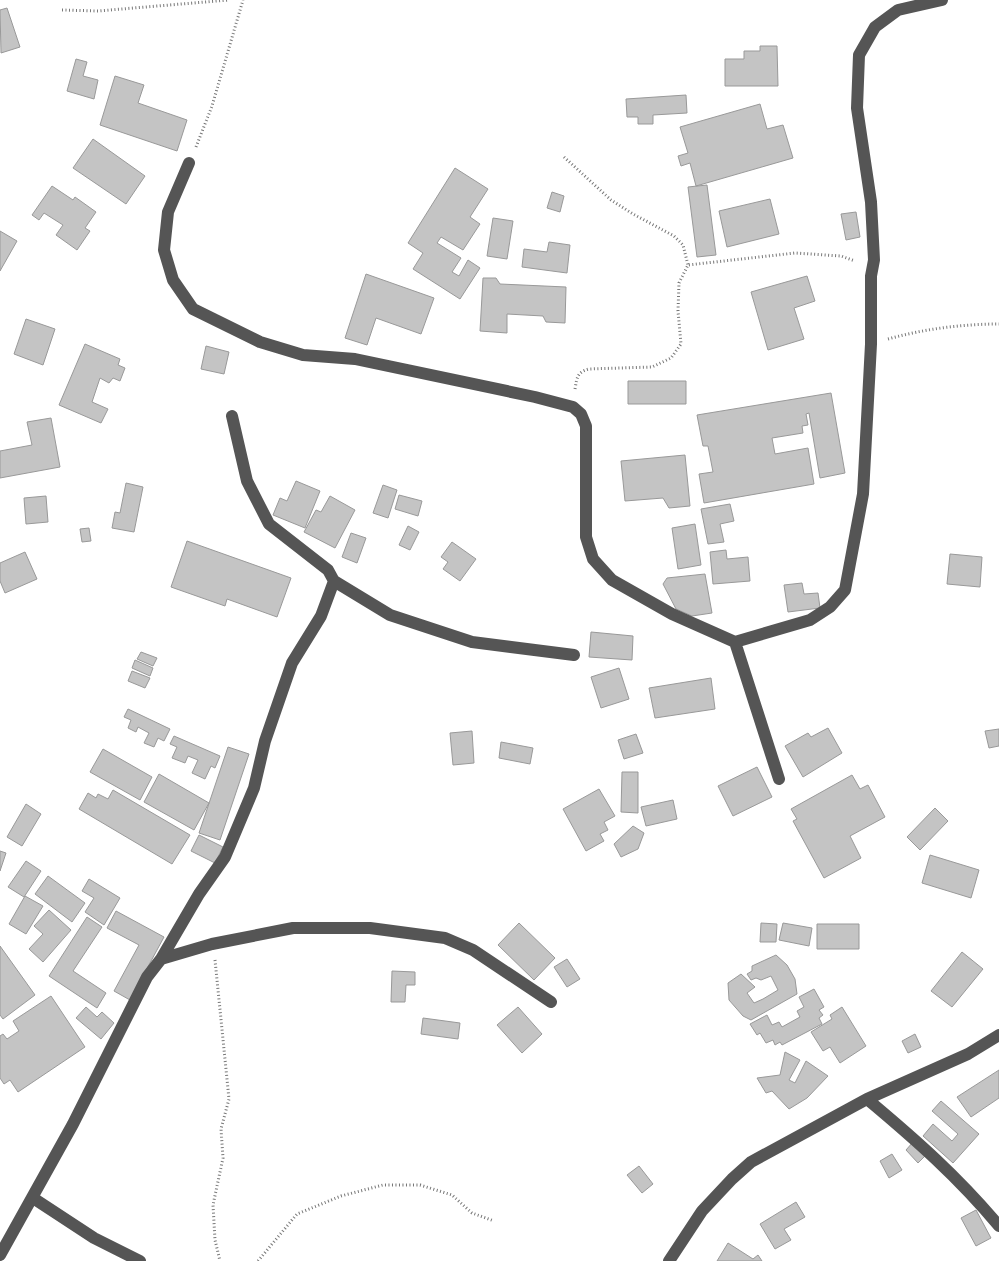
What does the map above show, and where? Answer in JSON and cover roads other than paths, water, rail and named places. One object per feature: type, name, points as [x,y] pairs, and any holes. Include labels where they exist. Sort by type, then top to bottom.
[{"type":"street","points":[[189,163],[168,212],[164,250],[173,280],[193,309],[260,342],[303,355],[356,359],[535,397],[573,407],[581,414],[586,426],[586,537],[593,559],[612,580],[672,614],[735,642],[810,620],[830,607],[845,590],[863,494],[871,344],[871,276],[874,260],[871,202],[857,108],[859,54],[876,27],[898,10],[942,0]]},
{"type":"street","points":[[232,416],[247,481],[269,524],[328,570],[334,581],[390,615],[472,642],[574,655]]},
{"type":"street","points":[[0,1255],[4,1235],[33,1198],[73,1124],[112,1042],[146,978],[161,959],[194,901],[224,857],[254,788],[265,741],[292,664],[321,616],[334,581]]},
{"type":"street","points":[[735,642],[779,779]]},
{"type":"street","points":[[161,959],[212,944],[293,928],[370,928],[445,938],[473,950],[551,1002]]},
{"type":"street","points":[[669,1261],[702,1211],[750,1162],[867,1099],[968,1054],[999,1035]]},
{"type":"street","points":[[867,1099],[949,1170],[999,1226]]},
{"type":"street","points":[[33,1198],[94,1238],[140,1261]]}]
